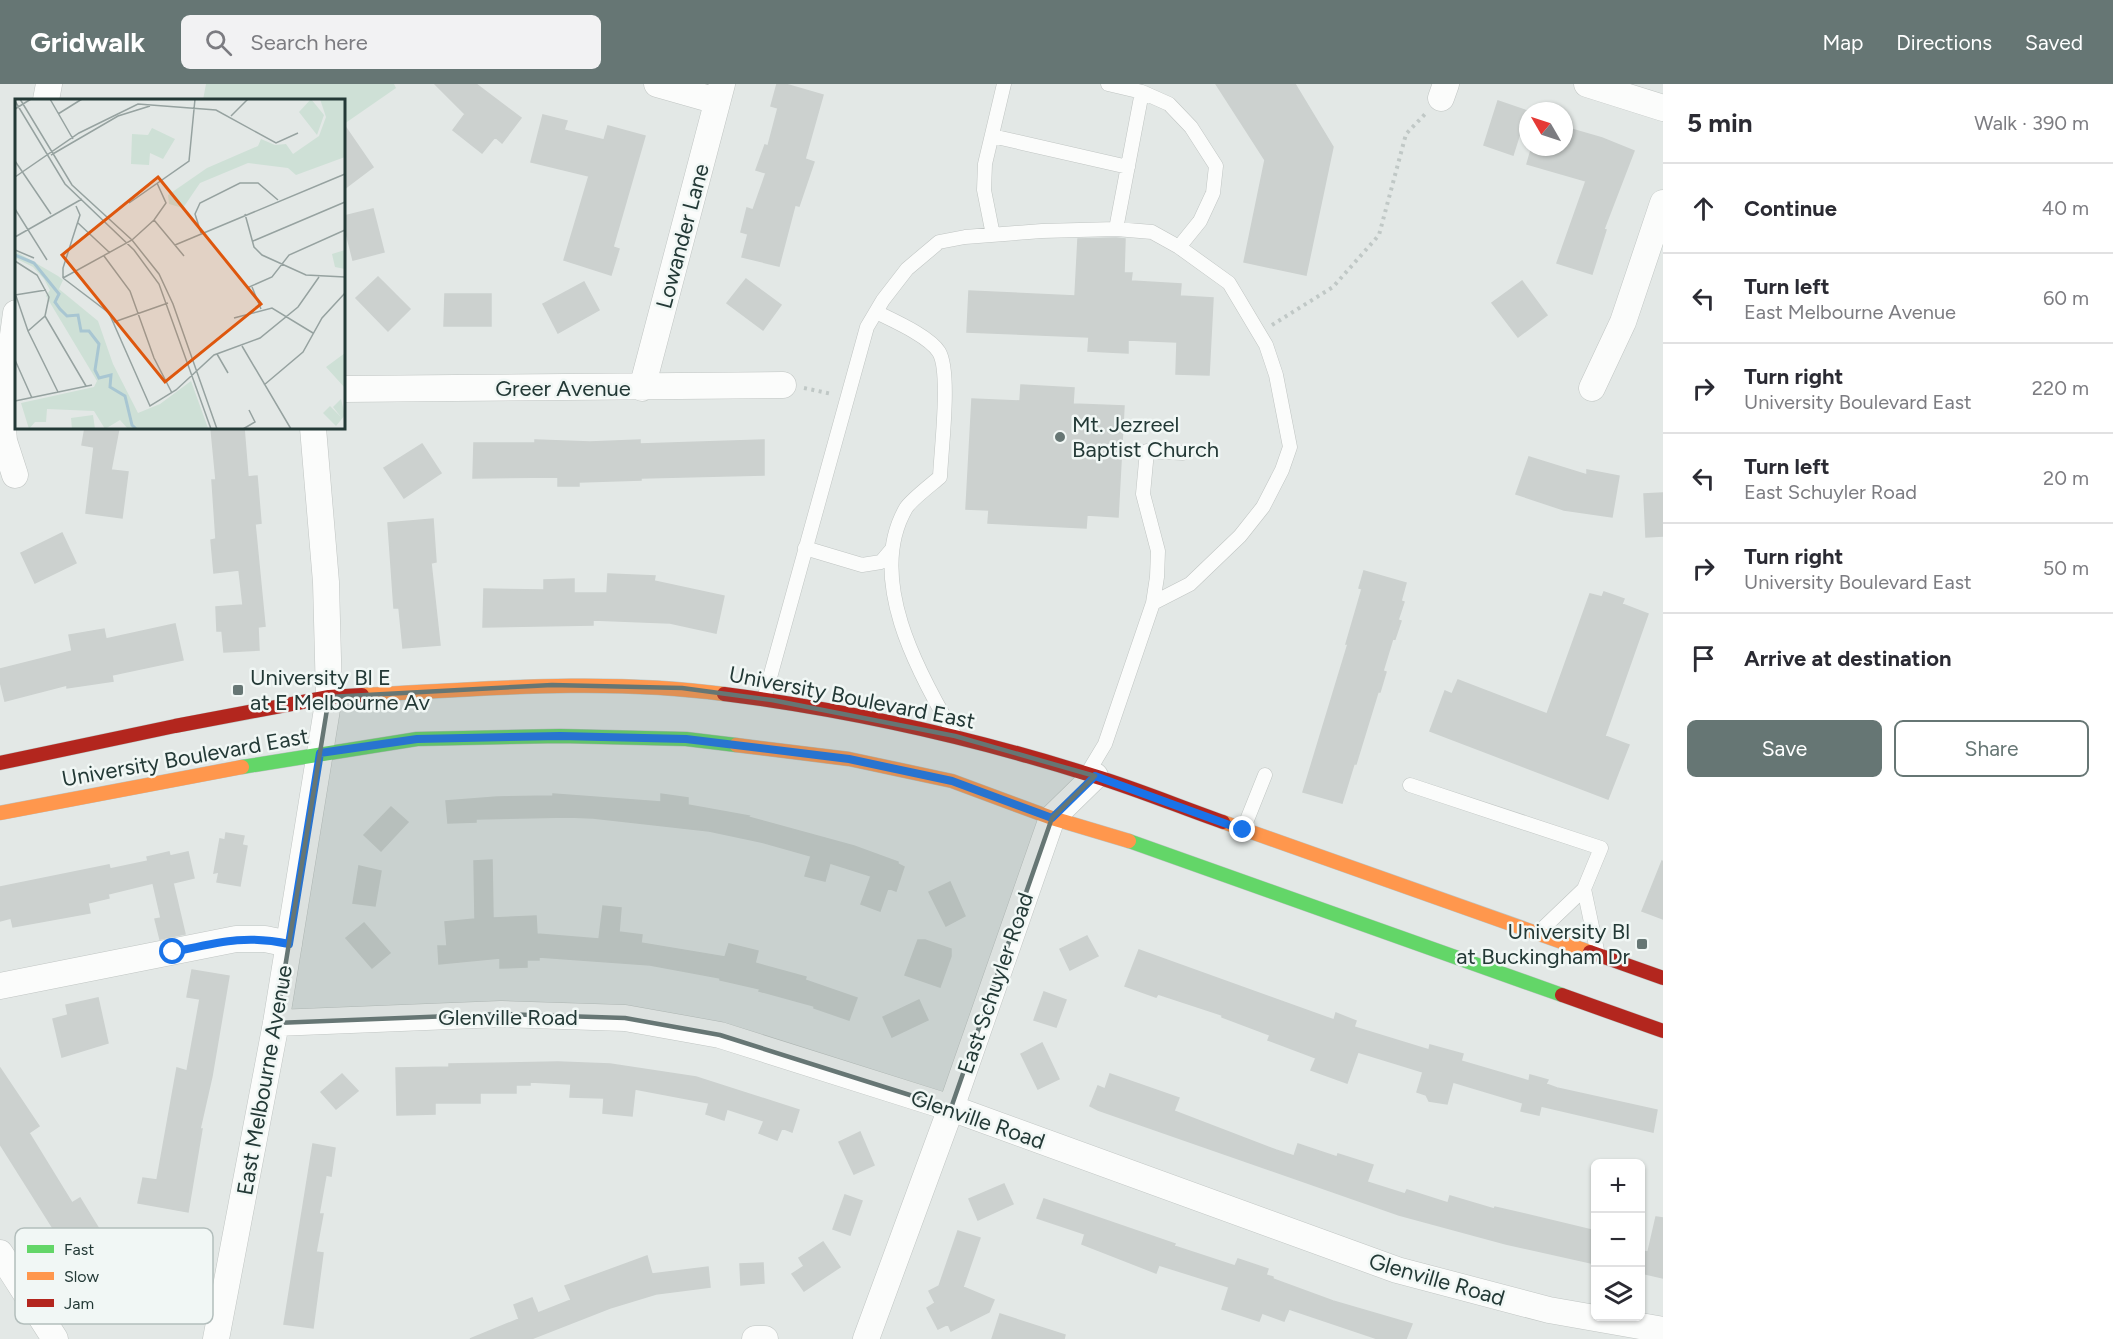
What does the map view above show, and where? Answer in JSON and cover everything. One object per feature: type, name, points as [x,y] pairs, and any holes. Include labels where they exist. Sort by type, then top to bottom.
[{"type":"main road","name":"University Boulevard East","points":[[0,764],[175,726],[329,698],[552,686],[682,688],[764,699],[955,736],[1091,775],[1663,978]]},
{"type":"main road","name":"University Boulevard East","points":[[0,813],[228,769],[417,739],[560,736],[686,739],[849,759],[952,781],[1052,818],[1153,848],[1663,1031]]},
{"type":"street","points":[[46,99],[49,84]]},
{"type":"street","points":[[657,84],[720,93]]},
{"type":"street","points":[[1587,84],[1663,108]]},
{"type":"street","name":"Lowander Lane","points":[[642,388],[720,93]]},
{"type":"street","points":[[1592,388],[1623,322],[1663,203]]},
{"type":"street","points":[[15,320],[2,416],[4,441],[15,475]]},
{"type":"street","name":"Greer Avenue","points":[[345,389],[783,385]]},
{"type":"street","name":"East Melbourne Avenue","points":[[216,1339],[276,1023],[329,698],[326,582],[313,429]]},
{"type":"street","name":"East Schuyler Road","points":[[866,1339],[951,1108],[1052,818],[1091,775]]},
{"type":"street","points":[[0,986],[236,939],[264,939],[289,944]]},
{"type":"street","name":"Glenville Road","points":[[276,1023],[501,1014],[625,1018],[720,1035],[951,1108],[1397,1270],[1549,1310],[1663,1329]]},
{"type":"street","points":[[0,1253],[15,1276]]},
{"type":"street","points":[[45,1324],[55,1339]]},
{"type":"street","points":[[755,1339],[765,1339]]},
{"type":"lane","points":[[993,235],[984,190],[985,164],[1004,84]]},
{"type":"lane","points":[[1108,84],[1142,92],[1169,104],[1191,126],[1216,166],[1213,193],[1200,221],[1179,247]]},
{"type":"lane","points":[[1116,229],[1142,92]]},
{"type":"lane","points":[[992,136],[1128,167]]},
{"type":"lane","points":[[764,699],[867,327],[882,300],[907,269],[939,242],[1042,231],[1116,229],[1152,232],[1179,247],[1229,284],[1259,333],[1266,345],[1276,375],[1290,447],[1282,470],[1263,507],[1240,536],[1190,584],[1153,603]]},
{"type":"lane","points":[[876,312],[920,336],[939,352],[944,376],[940,477],[907,506],[892,549],[891,579],[919,672],[955,736]]},
{"type":"lane","points":[[1091,775],[1105,744],[1153,603],[1158,551],[1143,494],[1147,451],[1183,453]]},
{"type":"lane","points":[[805,548],[862,565],[881,562],[892,549]]},
{"type":"lane","points":[[1243,830],[1265,775]]},
{"type":"lane","points":[[1410,784],[1601,848],[1584,890],[1538,934]]},
{"type":"lane","points":[[1584,890],[1598,955]]},
{"type":"path","points":[[1259,333],[1333,287],[1379,235],[1406,134],[1443,91]]},
{"type":"path","points":[[810,389],[815,390]]},
{"type":"highlighted area","points":[[552,685],[682,688],[772,700],[955,736],[1095,776],[1052,818],[951,1108],[720,1035],[625,1018],[501,1014],[276,1023],[329,697]]},
{"type":"green space","points":[[206,84],[394,84],[396,88],[345,123],[345,99],[203,99]]},
{"type":"building","points":[[435,84],[476,84],[521,118],[502,143],[495,137],[482,153],[453,130],[465,114]]},
{"type":"building","points":[[777,84],[785,84],[823,95],[805,159],[814,162],[799,206],[795,205],[779,266],[742,257],[748,234],[741,232],[747,208],[753,210],[766,173],[756,170],[765,145],[768,146],[778,108],[771,106]]},
{"type":"building","points":[[1216,84],[1295,84],[1333,147],[1306,275],[1244,262],[1265,160]]},
{"type":"building","points":[[1498,101],[1519,108],[1519,136],[1513,155],[1484,145]]},
{"type":"building","points":[[543,115],[567,121],[564,130],[604,140],[608,126],[645,136],[613,247],[619,249],[611,275],[564,260],[589,176],[531,162]]},
{"type":"building","points":[[345,126],[373,167],[345,188]]},
{"type":"building","points":[[1573,130],[1634,151],[1604,229],[1606,230],[1592,274],[1557,263],[1586,181],[1527,164],[1529,156],[1573,156]]},
{"type":"building","points":[[373,209],[384,252],[353,260],[345,229],[345,216]]},
{"type":"building","points":[[1078,239],[1125,239],[1124,273],[1132,273],[1131,281],[1181,284],[1180,296],[1213,298],[1209,375],[1176,374],[1177,342],[1128,340],[1128,353],[1088,351],[1089,337],[967,332],[969,291],[1075,296]]},
{"type":"building","points":[[378,277],[410,309],[388,331],[356,298]]},
{"type":"building","points":[[746,279],[781,305],[763,330],[727,303]]},
{"type":"building","points":[[1522,281],[1547,315],[1518,337],[1492,303]]},
{"type":"building","points":[[584,282],[599,310],[558,333],[543,304]]},
{"type":"building","points":[[445,294],[491,294],[491,326],[444,326]]},
{"type":"building","points":[[1021,385],[1074,388],[1073,404],[1124,406],[1118,517],[1087,515],[1086,528],[988,523],[989,510],[966,509],[972,399],[1020,401]]},
{"type":"building","points":[[85,429],[119,429],[111,470],[128,472],[122,518],[86,513],[94,447],[82,445]]},
{"type":"building","points":[[211,429],[244,429],[248,477],[257,476],[261,523],[255,524],[265,626],[258,627],[259,650],[224,652],[222,631],[217,631],[216,607],[243,605],[239,570],[214,573],[211,540],[216,539],[212,480],[216,480]]},
{"type":"building","points":[[535,440],[590,442],[640,440],[640,444],[764,440],[764,475],[641,478],[641,480],[579,482],[579,486],[558,486],[558,477],[473,478],[474,443],[535,443]]},
{"type":"building","points":[[422,444],[441,473],[404,498],[384,468]]},
{"type":"building","points":[[1529,457],[1587,475],[1587,470],[1619,476],[1612,517],[1564,510],[1516,494]]},
{"type":"building","points":[[1663,493],[1663,536],[1646,537],[1644,494]]},
{"type":"building","points":[[433,519],[436,562],[431,563],[440,645],[403,648],[399,608],[394,608],[388,523]]},
{"type":"building","points":[[62,533],[76,563],[35,583],[21,553]]},
{"type":"building","points":[[1364,571],[1406,583],[1401,601],[1404,602],[1398,620],[1401,621],[1395,639],[1393,638],[1383,671],[1386,672],[1380,692],[1378,692],[1342,803],[1303,792],[1348,644],[1346,644],[1362,589],[1359,588]]},
{"type":"building","points":[[608,574],[655,576],[654,581],[724,596],[716,633],[670,623],[593,620],[593,625],[483,627],[484,589],[544,590],[544,580],[574,579],[574,593],[607,593]]},
{"type":"building","points":[[1604,592],[1624,599],[1622,604],[1648,614],[1605,736],[1629,745],[1608,799],[1430,731],[1445,691],[1452,694],[1458,680],[1547,714],[1590,594],[1602,597]]},
{"type":"building","points":[[175,624],[183,660],[112,675],[113,681],[67,688],[67,685],[5,701],[0,681],[0,669],[72,651],[69,635],[104,629],[106,639]]},
{"type":"building","points":[[553,794],[661,802],[661,794],[688,798],[688,805],[749,816],[854,846],[898,862],[904,867],[896,891],[888,888],[880,911],[861,904],[871,876],[830,863],[825,881],[805,876],[811,856],[709,831],[568,817],[476,819],[476,822],[448,823],[446,801],[553,796]]},
{"type":"building","points":[[391,807],[408,822],[381,851],[364,835]]},
{"type":"building","points":[[226,833],[244,836],[242,845],[247,846],[240,886],[217,882],[219,872],[214,873],[220,839],[225,840]]},
{"type":"building","points":[[169,852],[170,856],[188,852],[194,878],[173,883],[185,934],[160,939],[155,919],[161,918],[153,883],[108,894],[109,898],[88,903],[90,913],[13,927],[11,918],[0,921],[0,887],[109,865],[110,869],[148,861],[147,857]]},
{"type":"building","points":[[492,860],[493,918],[536,916],[537,934],[599,939],[603,906],[621,908],[619,932],[642,935],[641,943],[725,957],[729,944],[758,951],[755,963],[806,977],[805,980],[857,998],[849,1020],[814,1008],[814,1006],[759,991],[760,989],[720,980],[720,978],[650,965],[539,957],[539,960],[527,960],[527,967],[500,968],[500,958],[439,964],[438,946],[447,946],[445,922],[475,919],[474,861]]},
{"type":"building","points":[[1663,862],[1663,919],[1642,911]]},
{"type":"building","points":[[359,866],[381,871],[375,906],[353,903]]},
{"type":"building","points":[[950,882],[965,916],[946,926],[929,892]]},
{"type":"building","points":[[364,923],[390,953],[372,968],[346,938]]},
{"type":"building","points":[[1087,936],[1098,956],[1070,970],[1060,949]]},
{"type":"building","points":[[918,940],[925,940],[951,949],[951,956],[940,987],[905,975]]},
{"type":"building","points":[[1139,950],[1334,1020],[1336,1013],[1356,1021],[1354,1027],[1429,1050],[1430,1045],[1463,1054],[1461,1061],[1529,1081],[1530,1075],[1548,1080],[1546,1084],[1557,1088],[1657,1110],[1653,1132],[1541,1106],[1539,1115],[1521,1111],[1523,1103],[1453,1082],[1447,1104],[1429,1101],[1426,1095],[1417,1092],[1423,1072],[1358,1052],[1347,1083],[1311,1070],[1316,1058],[1268,1040],[1270,1035],[1222,1017],[1222,1015],[1125,986]]},
{"type":"building","points":[[192,970],[229,976],[212,1076],[200,1129],[202,1129],[188,1212],[138,1203],[143,1178],[157,1180],[177,1068],[187,1071],[200,999],[187,997]]},
{"type":"building","points":[[1044,992],[1066,1000],[1056,1027],[1034,1020]]},
{"type":"building","points":[[98,998],[108,1043],[62,1057],[53,1019],[68,1015],[66,1005]]},
{"type":"building","points":[[919,1000],[928,1020],[892,1037],[883,1017]]},
{"type":"building","points":[[1042,1043],[1059,1079],[1038,1089],[1021,1054]]},
{"type":"building","points":[[558,1062],[610,1064],[696,1077],[799,1110],[792,1132],[782,1128],[777,1140],[759,1133],[764,1121],[727,1109],[724,1120],[706,1114],[709,1103],[635,1089],[632,1116],[603,1113],[604,1098],[570,1097],[571,1084],[530,1082],[530,1085],[516,1085],[516,1093],[480,1093],[480,1103],[435,1103],[435,1114],[397,1115],[396,1068],[449,1067],[449,1064]]},
{"type":"building","points":[[0,1068],[39,1126],[29,1133],[72,1203],[80,1198],[98,1228],[53,1228],[0,1144]]},
{"type":"building","points":[[342,1074],[358,1091],[336,1109],[321,1092]]},
{"type":"building","points":[[1110,1074],[1179,1098],[1174,1111],[1276,1150],[1294,1156],[1298,1144],[1337,1157],[1338,1154],[1373,1165],[1367,1182],[1405,1194],[1407,1190],[1448,1203],[1450,1196],[1494,1209],[1495,1207],[1591,1230],[1591,1263],[1506,1244],[1399,1215],[1090,1106],[1098,1086],[1105,1089]]},
{"type":"building","points":[[860,1132],[874,1165],[854,1174],[839,1142]]},
{"type":"building","points":[[313,1144],[335,1148],[331,1176],[326,1175],[319,1214],[323,1214],[316,1252],[323,1253],[313,1328],[284,1324]]},
{"type":"building","points":[[1004,1184],[1013,1204],[978,1220],[969,1199]]},
{"type":"building","points":[[845,1195],[862,1201],[850,1235],[833,1229]]},
{"type":"building","points":[[1044,1199],[1235,1266],[1238,1259],[1268,1269],[1266,1275],[1273,1279],[1333,1301],[1412,1324],[1406,1339],[1378,1339],[1289,1309],[1284,1321],[1262,1313],[1259,1321],[1222,1309],[1229,1287],[1159,1265],[1156,1273],[1082,1244],[1085,1234],[1037,1218]]},
{"type":"building","points":[[1656,1217],[1663,1218],[1663,1278],[1645,1274],[1645,1252],[1648,1252]]},
{"type":"building","points":[[958,1231],[980,1238],[963,1287],[994,1300],[989,1312],[951,1331],[948,1324],[938,1329],[927,1308],[935,1303],[929,1291],[939,1286]]},
{"type":"building","points":[[823,1242],[840,1267],[804,1291],[792,1274],[804,1266],[799,1258]]},
{"type":"building","points":[[647,1256],[652,1274],[708,1267],[710,1287],[656,1294],[610,1308],[531,1339],[470,1339],[519,1319],[514,1305],[532,1298],[538,1313],[571,1300],[565,1286]]},
{"type":"building","points":[[763,1263],[764,1283],[741,1285],[740,1264]]},
{"type":"building","points":[[1000,1314],[1065,1335],[1064,1339],[992,1339]]},
{"type":"traffic: fast","points":[[242,767],[417,739],[560,736],[686,739],[736,745]]},
{"type":"traffic: fast","points":[[1129,841],[1562,995]]},
{"type":"traffic: slow","points":[[362,695],[543,686],[634,687],[724,694]]},
{"type":"traffic: slow","points":[[736,745],[849,759],[952,781],[1052,818],[1129,841]]},
{"type":"traffic: slow","points":[[0,813],[242,767]]},
{"type":"traffic: slow","points":[[1223,822],[1590,952]]},
{"type":"traffic: jam","points":[[724,694],[864,717],[1003,749],[1110,781],[1223,822]]},
{"type":"traffic: jam","points":[[0,763],[175,726],[329,697],[362,695]]},
{"type":"traffic: jam","points":[[1590,952],[1663,978]]},
{"type":"traffic: jam","points":[[1562,995],[1663,1031]]},
{"type":"place","name":"Mt. Jezreel Baptist Church","points":[[1060,437]]},
{"type":"place","name":"University Bl E at E Melbourne Av","points":[[238,690]]},
{"type":"place","name":"University Bl at Buckingham Dr","points":[[1642,944]]},
{"type":"route","points":[[173,952],[236,939],[264,939],[289,944],[320,753],[417,739],[560,736],[686,739],[764,748],[849,759],[952,781],[1052,818],[1095,776],[1243,830]]}]
